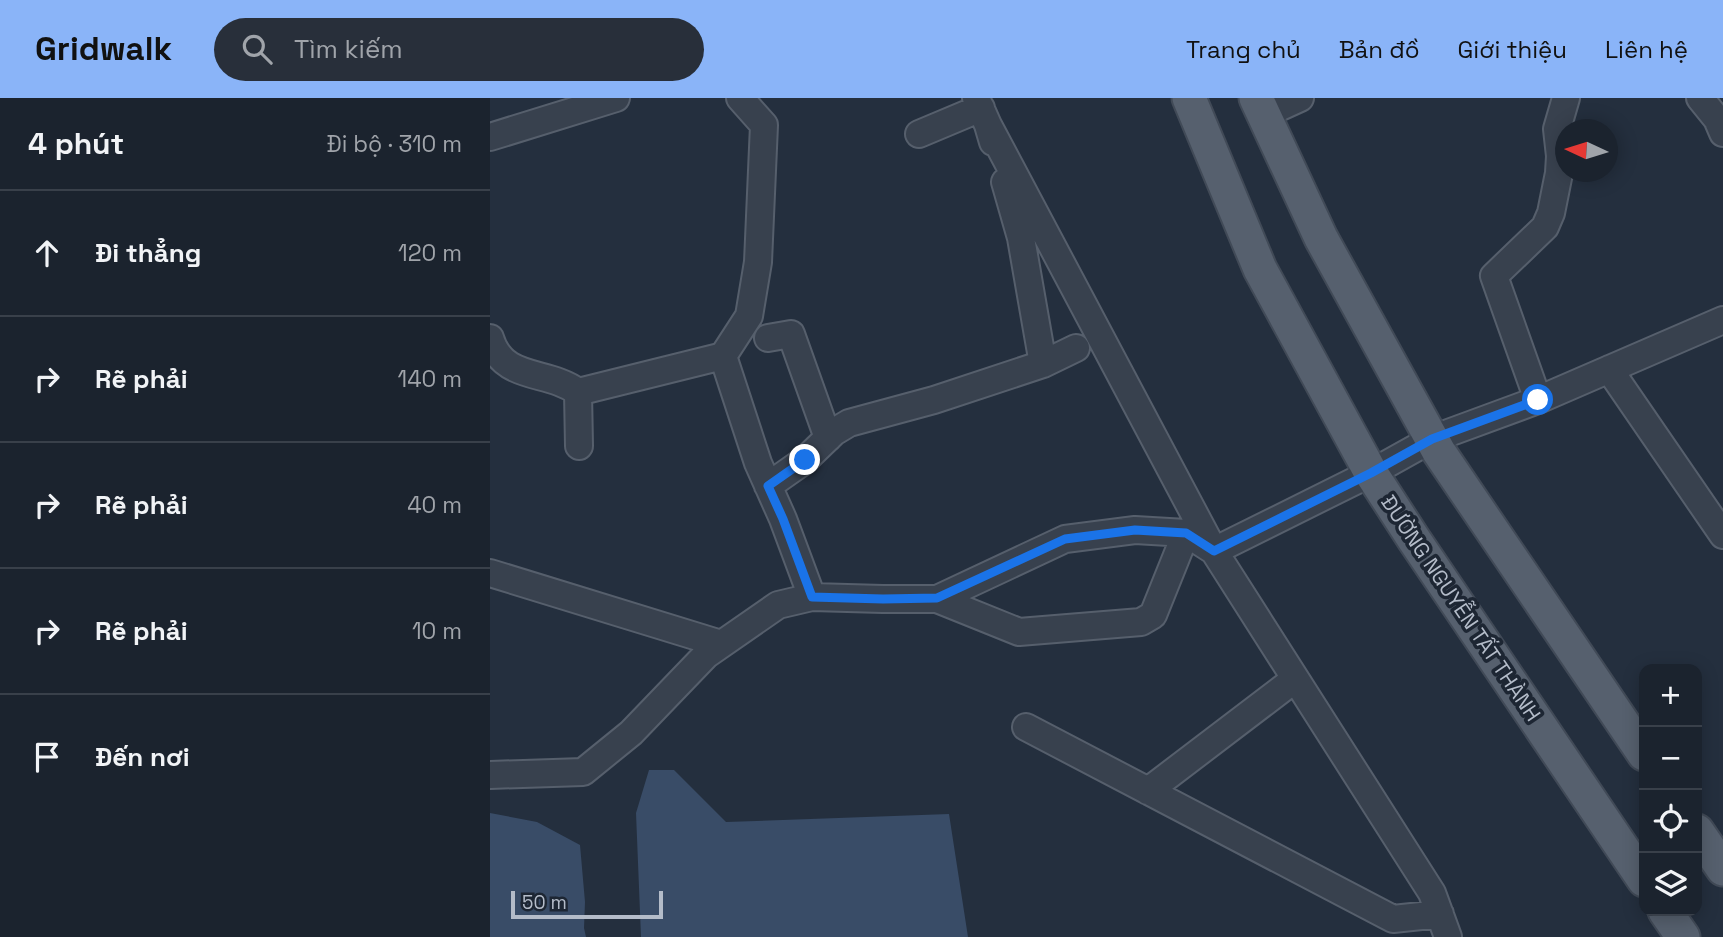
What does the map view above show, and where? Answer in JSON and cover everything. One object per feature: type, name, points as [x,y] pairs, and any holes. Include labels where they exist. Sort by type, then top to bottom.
[{"type":"main road","name":"ĐƯỜNG NGUYỄN TẤT THÀNH","points":[[1189,98],[1260,269],[1371,473],[1639,873]]},
{"type":"main road","points":[[1260,107],[1321,238],[1432,439],[1639,747]]},
{"type":"main road","points":[[1702,838],[1723,869]]},
{"type":"main road","points":[[1668,916],[1683,937]]},
{"type":"street","points":[[490,137],[616,98]]},
{"type":"street","points":[[578,392],[723,356],[749,316],[758,262],[764,125],[740,98]]},
{"type":"street","points":[[1260,107],[1300,98]]},
{"type":"street","points":[[1538,400],[1494,276],[1545,227],[1555,197],[1560,156],[1558,129],[1566,98]]},
{"type":"street","points":[[1700,98],[1717,119],[1723,133]]},
{"type":"street","points":[[919,134],[982,111]]},
{"type":"street","points":[[982,111],[1021,238],[1043,363]]},
{"type":"street","points":[[982,111],[1214,551],[1432,893],[1444,925],[1393,919],[1026,727]]},
{"type":"street","points":[[1214,551],[1371,473],[1432,439],[1538,400],[1723,320]]},
{"type":"street","points":[[768,338],[790,334],[828,438]]},
{"type":"street","points":[[490,338],[493,349],[503,362],[511,367],[570,386],[578,392]]},
{"type":"street","points":[[768,486],[805,460],[849,423],[934,400],[1043,363],[1076,348]]},
{"type":"street","points":[[723,356],[758,463],[783,519],[812,597]]},
{"type":"street","points":[[1609,369],[1721,528]]},
{"type":"street","points":[[578,392],[579,446]]},
{"type":"street","points":[[937,598],[1065,539],[1135,530],[1186,533],[1214,551]]},
{"type":"street","points":[[490,775],[583,772],[631,733],[706,654],[778,605],[812,597],[937,598],[1019,632],[1141,622],[1153,615],[1186,533]]},
{"type":"street","points":[[490,573],[720,645]]},
{"type":"street","points":[[1148,791],[1296,680]]},
{"type":"water","points":[[649,770],[674,770],[726,822],[949,814],[968,937],[641,937],[636,813]]},
{"type":"water","points":[[490,813],[537,822],[580,845],[586,937],[490,937]]},
{"type":"route","points":[[805,460],[768,486],[812,597],[937,598],[1065,539],[1135,530],[1186,533],[1214,551],[1371,473],[1432,439],[1538,400]]}]
